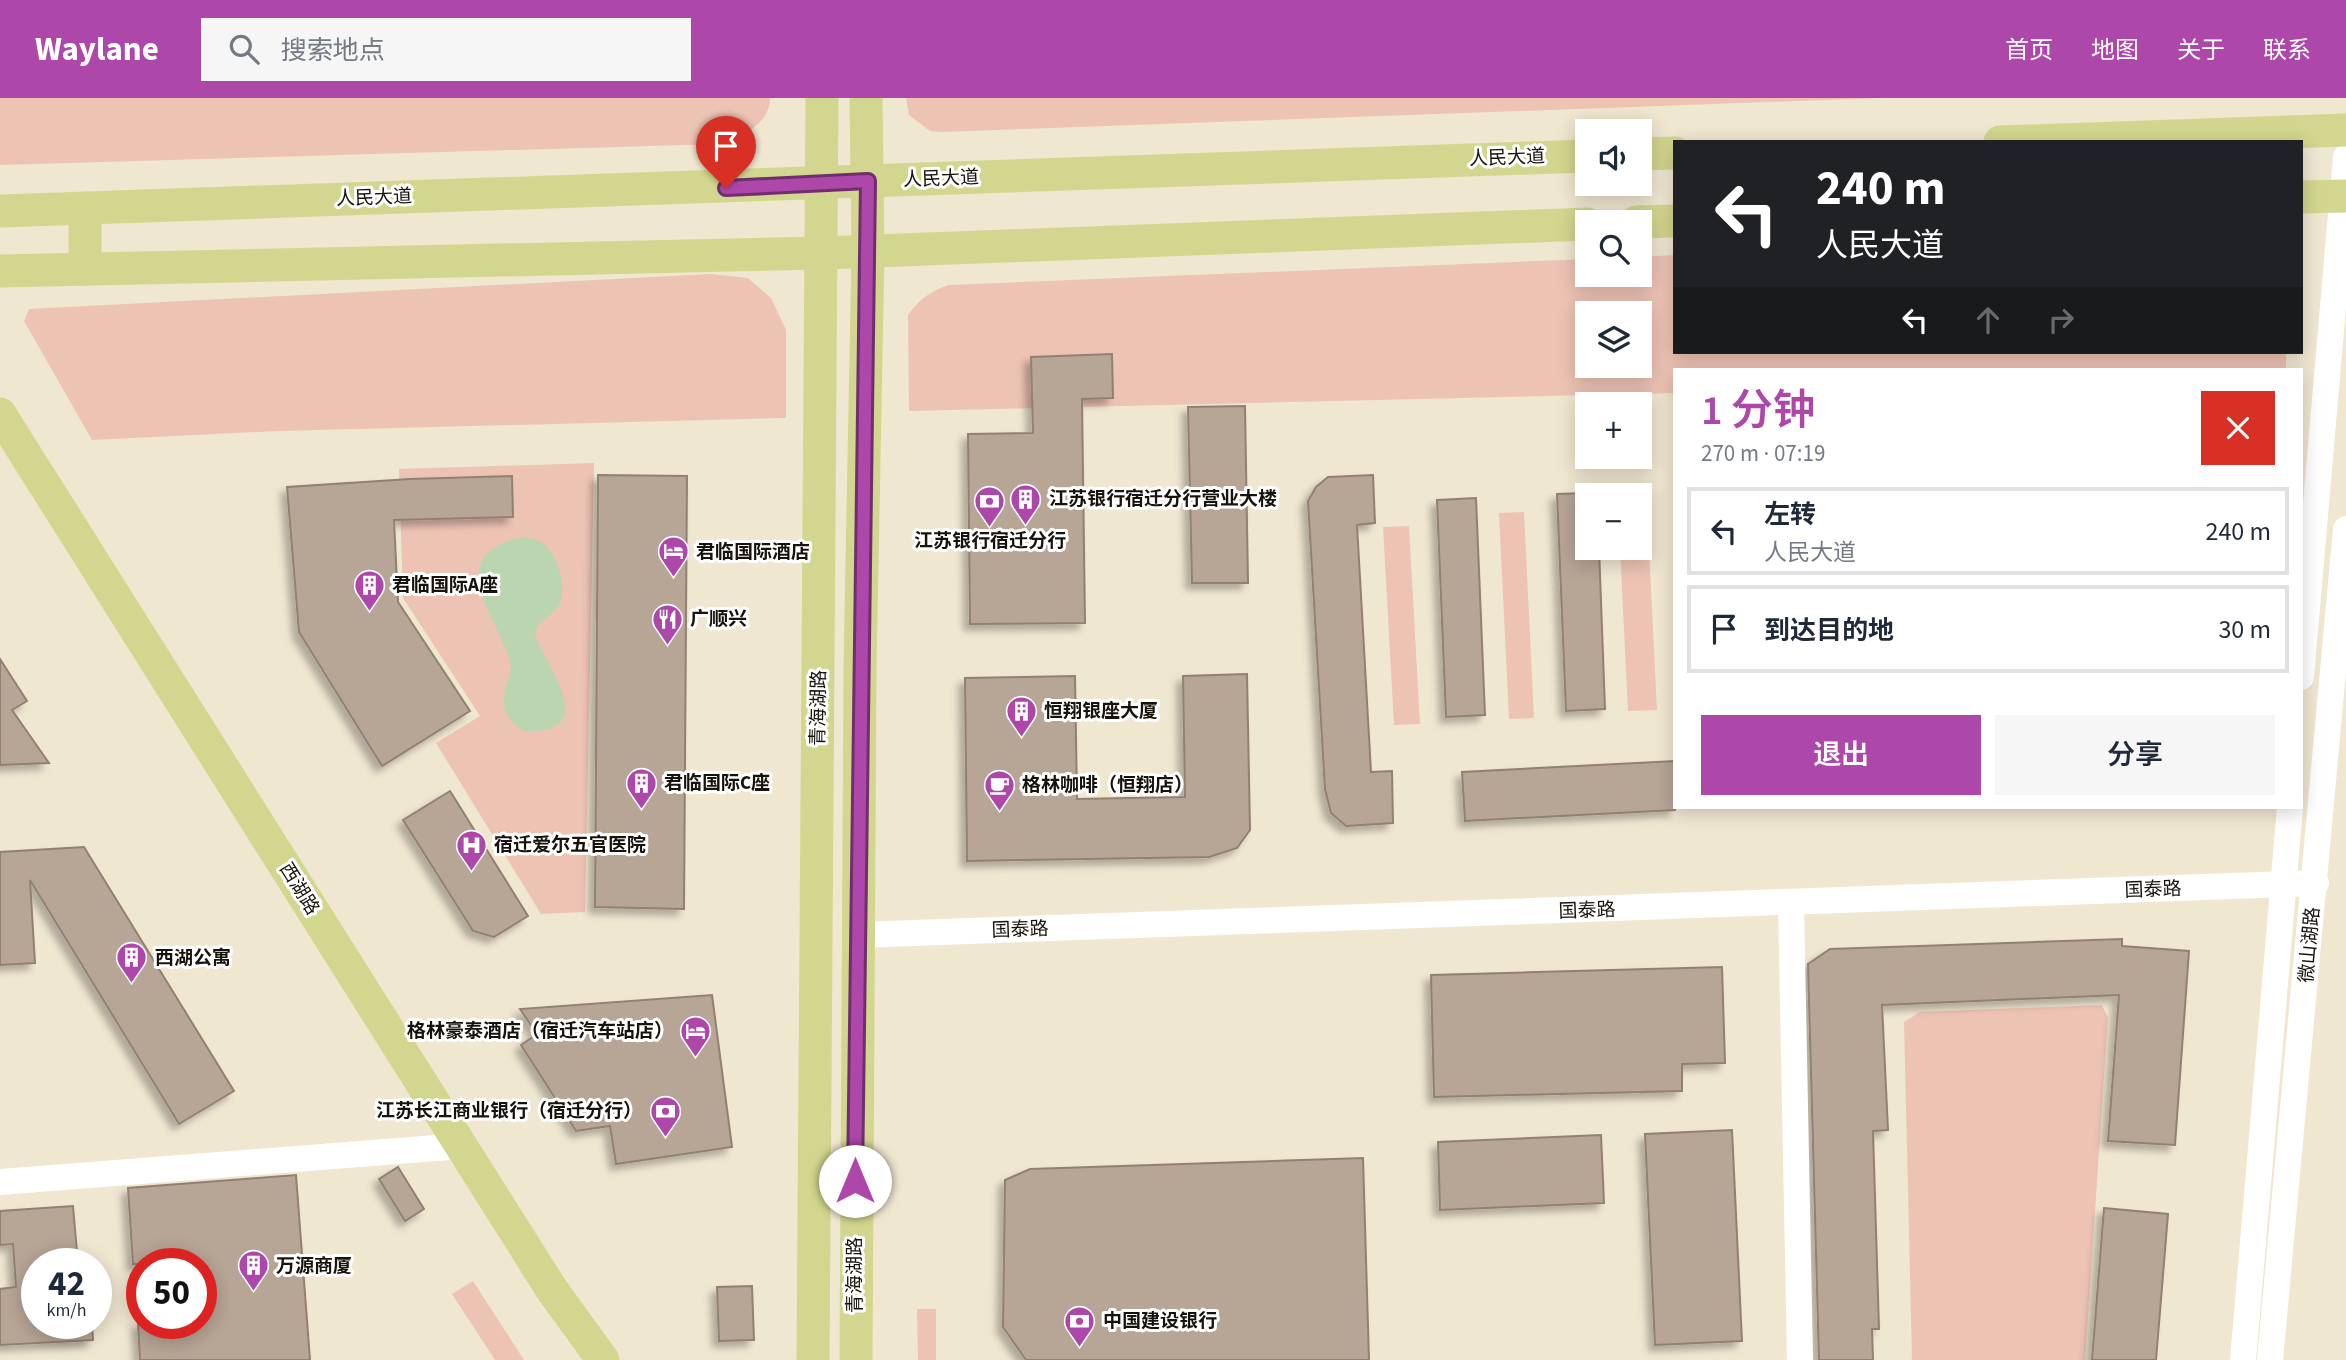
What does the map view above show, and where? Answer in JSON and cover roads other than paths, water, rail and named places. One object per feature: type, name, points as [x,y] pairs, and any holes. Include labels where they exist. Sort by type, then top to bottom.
[{"type":"main road","name":"青海湖路","points":[[813,1344],[823,253],[822,98]]},
{"type":"main road","name":"青海湖路","points":[[856,1360],[857,936],[868,251],[866,98]]},
{"type":"main road","points":[[2058,140],[2346,130]]},
{"type":"main road","points":[[1652,154],[1673,153]]},
{"type":"main road","name":"人民大道","points":[[0,211],[1575,156]]},
{"type":"main road","points":[[2303,197],[2344,196]]},
{"type":"main road","points":[[85,208],[85,269]]},
{"type":"main road","points":[[1652,222],[1673,221]]},
{"type":"main road","points":[[0,271],[823,253],[1575,224]]},
{"type":"main road","name":"西湖路","points":[[0,414],[552,1290],[603,1360]]},
{"type":"main road","points":[[552,1290],[589,1360]]},
{"type":"main road","points":[[552,1290],[624,1360]]},
{"type":"main road","points":[[800,1360],[813,1344]]},
{"type":"street","points":[[2303,655],[2346,157]]},
{"type":"street","name":"微山湖路","points":[[2270,1360],[2316,883],[2346,529]]},
{"type":"street","name":"微山湖路","points":[[2243,1360],[2290,809]]},
{"type":"street","name":"国泰路","points":[[857,936],[2316,883]]},
{"type":"street","points":[[1791,904],[1800,1360]]},
{"type":"street","points":[[0,1182],[462,1146]]},
{"type":"place","name":"江苏银行宿迁分行营业大楼","points":[[1026,526]]},
{"type":"place","name":"江苏银行宿迁分行","points":[[990,529]]},
{"type":"place","name":"君临国际酒店","points":[[673,579]]},
{"type":"place","name":"君临国际A座","points":[[369,612]]},
{"type":"place","name":"广顺兴","points":[[667,646]]},
{"type":"place","name":"恒翔银座大厦","points":[[1021,738]]},
{"type":"place","name":"君临国际C座","points":[[641,810]]},
{"type":"place","name":"格林咖啡（恒翔店）","points":[[999,812]]},
{"type":"place","name":"宿迁爱尔五官医院","points":[[471,872]]},
{"type":"place","name":"西湖公寓","points":[[132,985]]},
{"type":"place","name":"格林豪泰酒店（宿迁汽车站店）","points":[[696,1058]]},
{"type":"place","name":"江苏长江商业银行（宿迁分行）","points":[[665,1138]]},
{"type":"place","name":"万源商厦","points":[[253,1293]]},
{"type":"place","name":"中国建设银行","points":[[1080,1348]]}]
